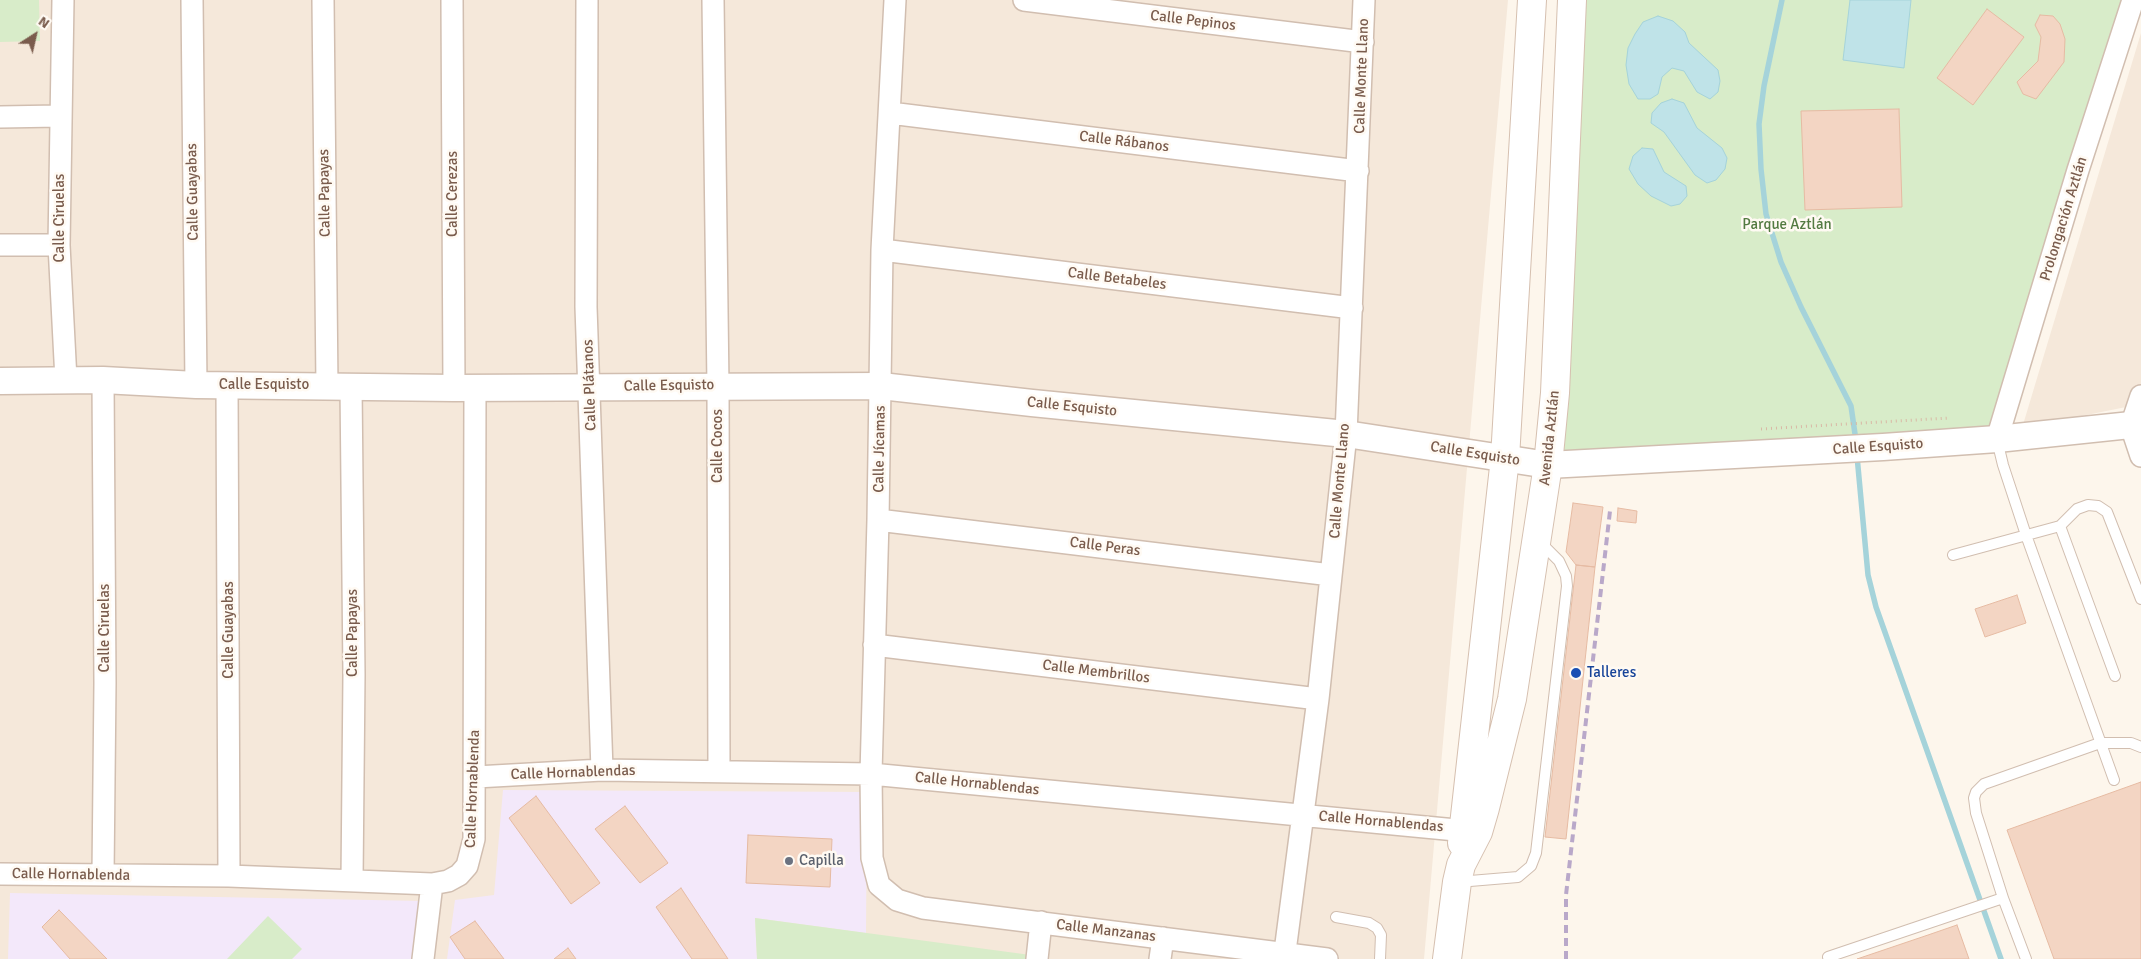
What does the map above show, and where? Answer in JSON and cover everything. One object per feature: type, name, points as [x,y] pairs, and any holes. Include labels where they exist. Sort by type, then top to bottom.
[{"type":"main road","name":"Avenida Aztlán","points":[[1470,831],[1525,461],[1532,0]]},
{"type":"main road","name":"Avenida Aztlán","points":[[1447,959],[1459,873],[1470,831],[1512,699],[1538,540],[1525,461],[1555,394],[1572,0]]},
{"type":"main road","points":[[1512,699],[1504,660],[1503,618],[1525,461]]},
{"type":"street","name":"Calle Ciruelas","points":[[63,0],[59,116],[59,245],[66,380]]},
{"type":"street","name":"Calle Guayabas","points":[[192,0],[196,385]]},
{"type":"street","name":"Calle Papayas","points":[[323,0],[339,386],[354,675],[352,880]]},
{"type":"street","name":"Calle Cerezas","points":[[452,0],[464,388]]},
{"type":"street","name":"Calle Plátanos","points":[[587,0],[586,307],[602,770]]},
{"type":"street","name":"Calle Cocos","points":[[713,0],[718,386],[719,771]]},
{"type":"street","name":"Calle Jícamas","points":[[887,893],[879,885],[872,858],[871,774],[881,386],[882,250],[895,0]]},
{"type":"street","name":"Calle Pepinos","points":[[1024,0],[1363,42]]},
{"type":"street","name":"Calle Monte Llano","points":[[1285,957],[1318,699],[1346,434],[1364,0]]},
{"type":"street","name":"Prolongación Aztlán","points":[[1997,439],[2078,170],[2133,0]]},
{"type":"street","name":"Calle Rábanos","points":[[890,113],[1358,171]]},
{"type":"street","points":[[0,117],[59,116]]},
{"type":"street","points":[[0,245],[59,245]]},
{"type":"street","name":"Calle Betabeles","points":[[882,250],[1352,308]]},
{"type":"street","name":"Calle Ciruelas","points":[[103,380],[105,683],[103,875]]},
{"type":"street","name":"Calle Esquisto","points":[[0,381],[103,380],[196,385],[464,388],[881,386],[1346,434],[1525,461],[1997,439],[2136,425]]},
{"type":"street","name":"Calle Guayabas","points":[[227,385],[229,876]]},
{"type":"street","name":"Calle Hornablenda","points":[[0,874],[229,876],[432,884],[448,881],[459,875],[467,866],[474,839],[476,776],[464,388]]},
{"type":"street","points":[[2141,396],[2136,425],[2141,456]]},
{"type":"street","name":"Calle Peras","points":[[878,520],[1331,574]]},
{"type":"street","name":"Calle Membrillos","points":[[874,645],[1318,699]]},
{"type":"street","name":"Calle Hornablendas","points":[[476,776],[602,770],[871,774],[1470,831]]},
{"type":"street","points":[[423,959],[432,884]]},
{"type":"street","name":"Calle Manzanas","points":[[887,893],[897,900],[923,908],[1163,938],[1285,957],[1327,959]]},
{"type":"street","points":[[1037,959],[1041,922]]},
{"type":"street","points":[[1160,959],[1163,938]]},
{"type":"lane","points":[[1997,439],[2002,465],[2026,535],[2114,780]]},
{"type":"lane","points":[[1953,555],[2060,526],[2077,509],[2088,504],[2098,506],[2107,512],[2141,599]]},
{"type":"lane","points":[[2060,526],[2115,676]]},
{"type":"lane","points":[[1459,873],[1518,877],[1531,866],[1536,853],[1567,586],[1566,576],[1560,561],[1538,540]]},
{"type":"lane","points":[[2026,959],[2003,898],[1976,814],[1974,798],[1976,792],[1984,784],[2100,743],[2131,743],[2141,747]]},
{"type":"lane","points":[[1828,957],[2003,898]]},
{"type":"lane","points":[[1336,917],[1369,923],[1377,928],[1381,935],[1380,959]]},
{"type":"path","points":[[1846,424],[1957,418]]},
{"type":"shaded area","points":[[0,0],[1508,0],[1424,959],[0,959]]},
{"type":"shaded area","points":[[2141,33],[2141,404],[2022,428]]},
{"type":"shaded area","points":[[503,790],[867,792],[866,933],[755,918],[757,959],[447,959],[455,900],[494,895]]},
{"type":"shaded area","points":[[10,893],[423,901],[415,959],[8,959]]},
{"type":"green space","points":[[0,0],[39,0],[40,41],[0,42]]},
{"type":"green space","name":"Parque Aztlán","points":[[1571,0],[2134,0],[1997,439],[1548,465]]},
{"type":"green space","points":[[268,916],[302,949],[292,959],[227,959]]},
{"type":"green space","points":[[755,918],[1038,956],[1037,959],[757,959]]},
{"type":"water","points":[[1850,0],[1911,0],[1904,68],[1843,60]]},
{"type":"water","points":[[1658,16],[1673,21],[1685,32],[1689,43],[1718,70],[1720,81],[1718,92],[1710,99],[1697,92],[1684,71],[1672,68],[1662,77],[1658,94],[1650,99],[1638,99],[1629,84],[1626,65],[1628,48],[1643,22]]},
{"type":"water","points":[[1672,99],[1684,103],[1697,128],[1722,148],[1727,158],[1725,169],[1716,180],[1707,183],[1695,175],[1664,132],[1651,123],[1652,113],[1661,103]]},
{"type":"water","points":[[1642,148],[1653,149],[1664,172],[1686,186],[1687,196],[1680,204],[1671,206],[1651,196],[1638,184],[1629,169],[1633,156]]},
{"type":"building","points":[[1987,9],[2024,37],[1973,105],[1937,78]]},
{"type":"building","points":[[2040,15],[2053,16],[2060,24],[2065,39],[2064,62],[2036,99],[2023,94],[2017,82],[2038,61],[2041,37],[2035,25]]},
{"type":"building","points":[[1899,109],[1902,207],[1805,210],[1801,111]]},
{"type":"building","points":[[1573,503],[1603,507],[1595,567],[1576,565],[1566,552]]},
{"type":"building","points":[[1618,508],[1637,511],[1636,523],[1617,521]]},
{"type":"building","points":[[1576,565],[1595,567],[1566,839],[1545,837]]},
{"type":"building","points":[[2017,595],[2026,623],[1985,637],[1975,609]]},
{"type":"building","points":[[2141,782],[2141,959],[2054,959],[2007,830]]},
{"type":"building","points":[[536,796],[600,883],[571,904],[509,818]]},
{"type":"building","points":[[625,806],[668,863],[640,883],[595,829]]},
{"type":"building","name":"Capilla","points":[[748,835],[832,839],[830,887],[746,883]]},
{"type":"building","points":[[681,888],[728,959],[692,959],[656,907]]},
{"type":"building","points":[[59,910],[107,959],[70,959],[42,927]]},
{"type":"building","points":[[475,921],[504,959],[465,959],[450,937]]},
{"type":"building","points":[[1957,925],[1969,959],[1857,959],[1928,935]]},
{"type":"building","points":[[568,948],[576,959],[554,959]]},
{"type":"waterway","points":[[1782,0],[1764,86],[1759,124],[1766,214],[1781,262],[1801,307],[1851,406],[1856,441]]},
{"type":"waterway","points":[[1857,456],[1868,575],[1876,607],[2001,959]]},
{"type":"railway","points":[[1566,959],[1566,895],[1610,511]]},
{"type":"place","name":"Talleres","points":[[1576,673]]},
{"type":"place","name":"Capilla","points":[[789,861]]}]
